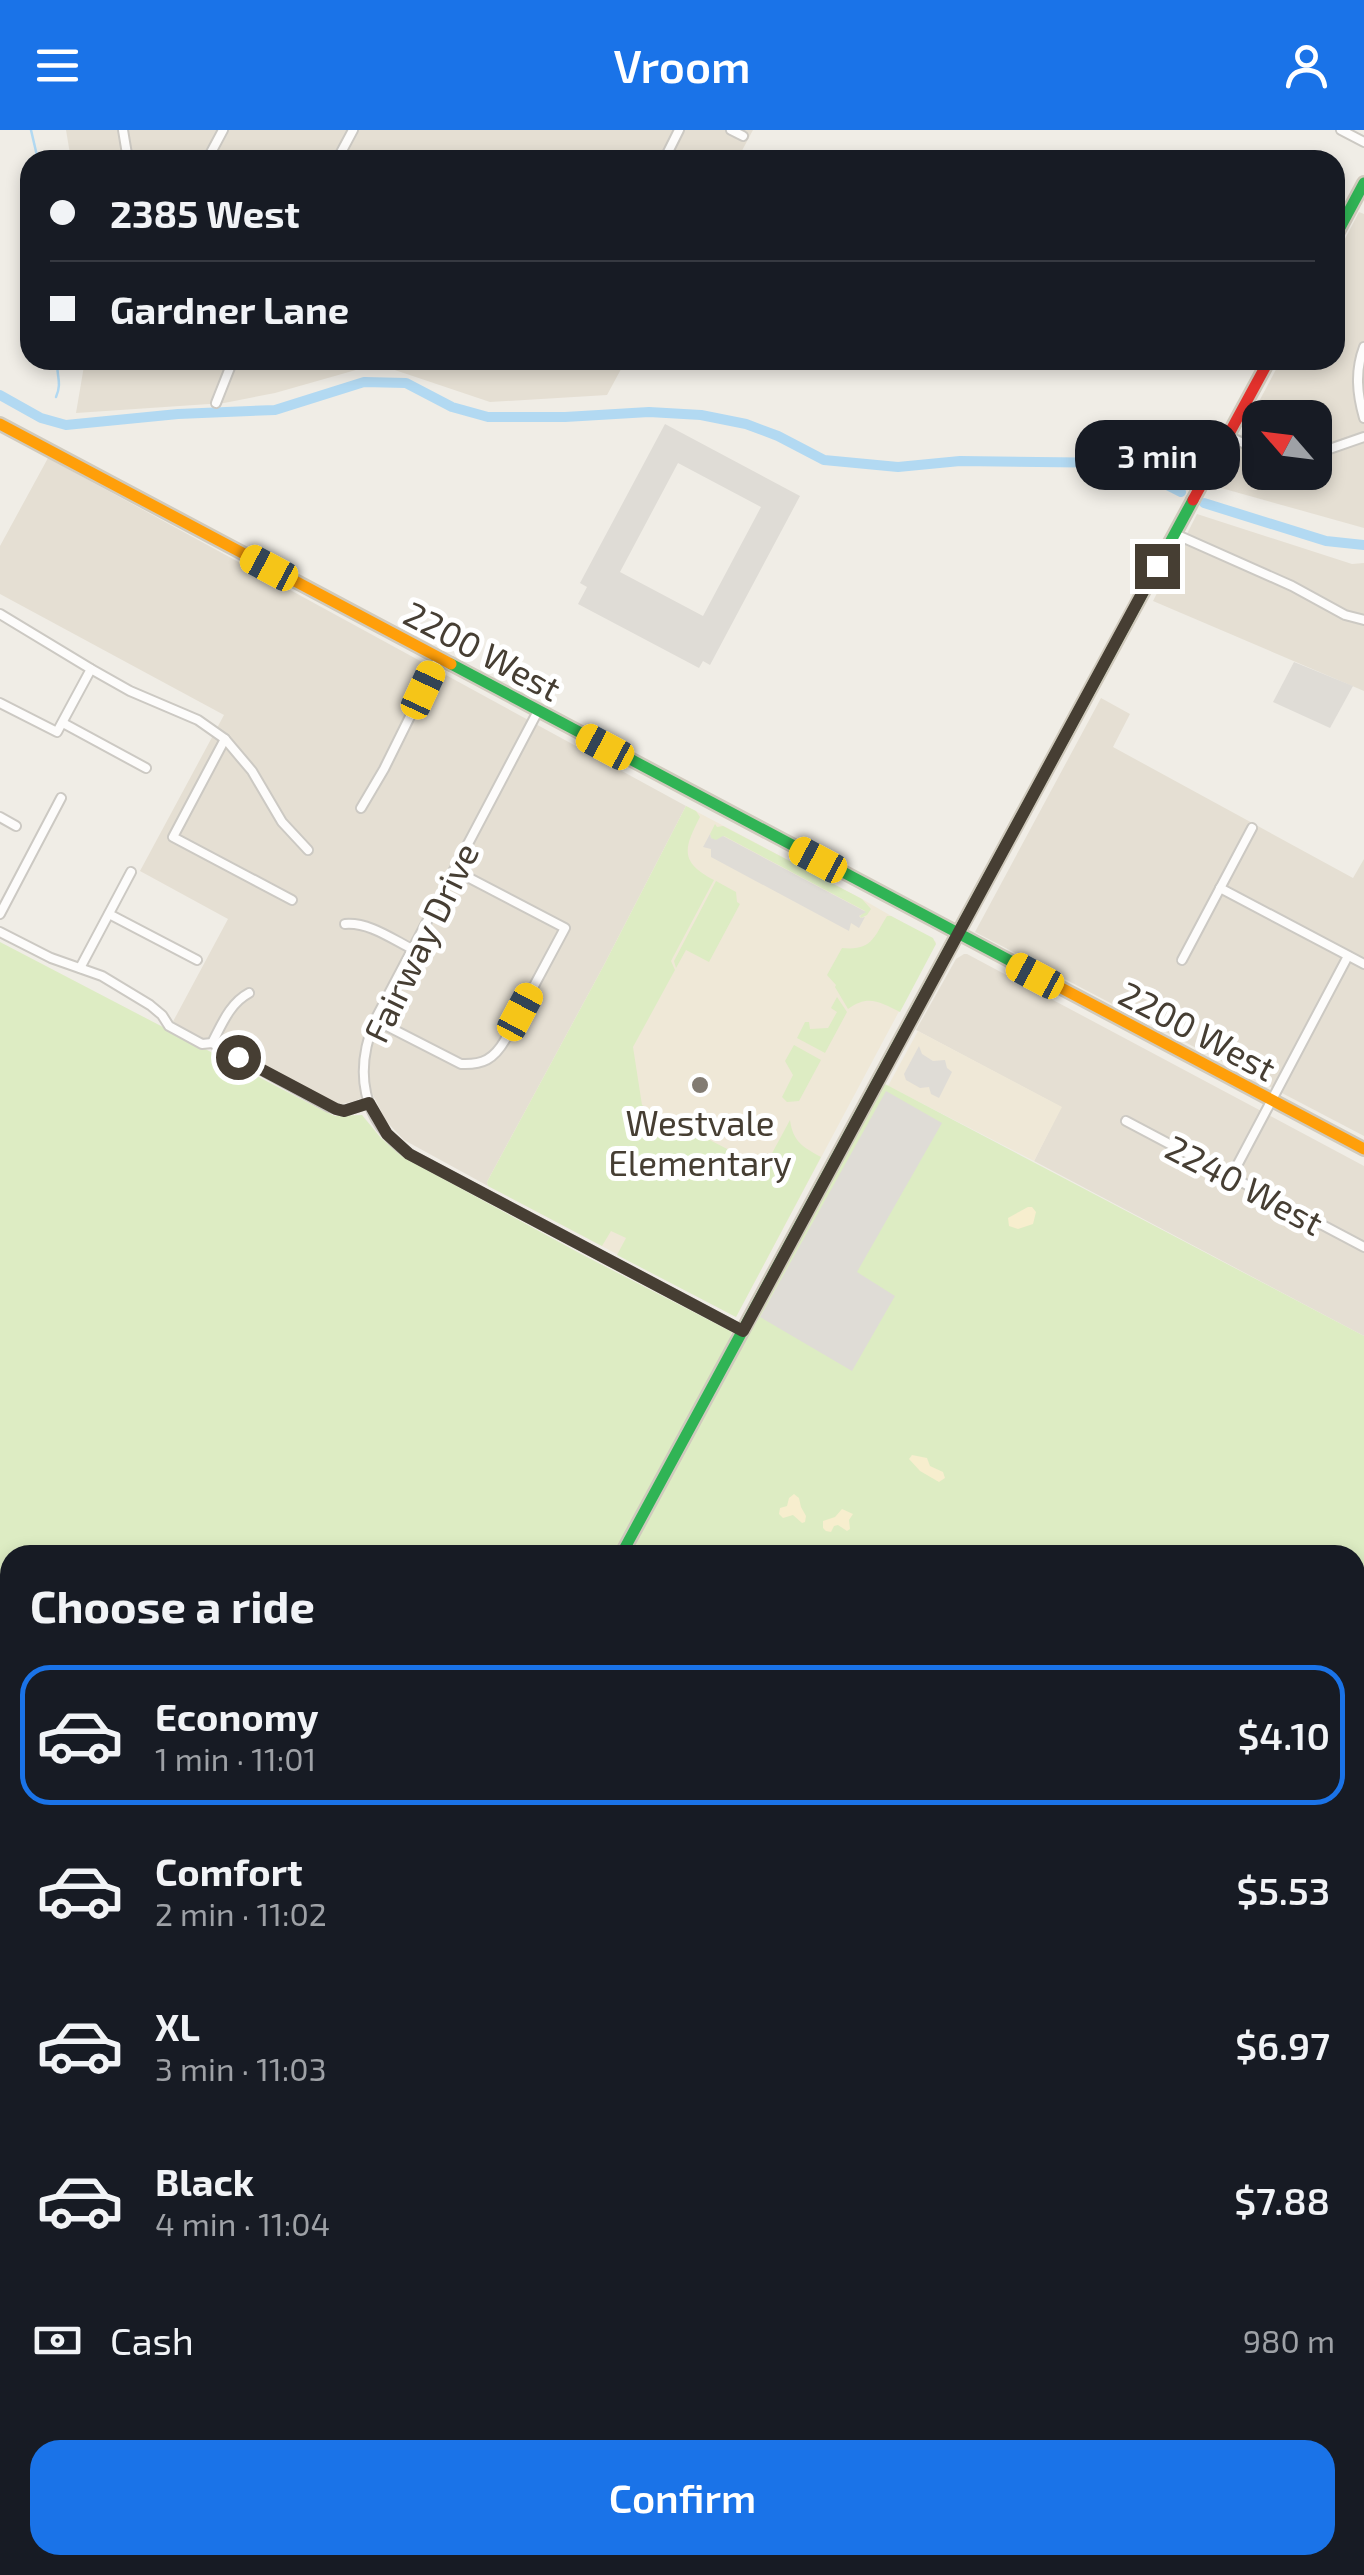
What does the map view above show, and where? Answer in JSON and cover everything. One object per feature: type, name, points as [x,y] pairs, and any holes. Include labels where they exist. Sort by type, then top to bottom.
[{"type":"street","points":[[731,130],[743,136]]},
{"type":"street","points":[[1341,130],[1364,142]]},
{"type":"street","points":[[1345,218],[1364,183]]},
{"type":"street","points":[[1364,347],[1357,374],[1364,418]]},
{"type":"street","points":[[216,403],[229,370]]},
{"type":"street","points":[[626,1545],[1264,370]]},
{"type":"street","name":"2200 West","points":[[0,424],[1364,1149]]},
{"type":"street","points":[[1228,436],[1242,443]]},
{"type":"street","points":[[1332,448],[1364,437]]},
{"type":"street","points":[[1174,534],[1292,586],[1345,615],[1364,620]]},
{"type":"street","points":[[0,614],[90,669],[198,720],[225,739],[252,771],[282,822],[308,850]]},
{"type":"street","points":[[362,808],[438,658]]},
{"type":"street","points":[[0,702],[57,732],[90,669]]},
{"type":"street","name":"Fairway Drive","points":[[538,711],[375,1020],[362,1064],[369,1103],[387,1134],[409,1154],[743,1331]]},
{"type":"street","points":[[62,722],[146,768]]},
{"type":"street","points":[[225,739],[173,838],[292,900]]},
{"type":"street","points":[[0,914],[61,798]]},
{"type":"street","points":[[0,817],[16,826]]},
{"type":"street","points":[[1182,960],[1252,828]]},
{"type":"street","points":[[375,1020],[461,1064],[486,1062],[505,1040],[564,928],[454,870]]},
{"type":"street","points":[[80,968],[130,872]]},
{"type":"street","points":[[1220,888],[1364,964]]},
{"type":"street","points":[[109,914],[198,960]]},
{"type":"street","points":[[345,924],[367,926],[412,949]]},
{"type":"street","points":[[0,932],[125,988],[162,1015],[168,1026],[202,1044],[212,1043],[330,1107],[344,1111],[369,1103]]},
{"type":"street","points":[[1230,1176],[1348,956]]},
{"type":"street","points":[[212,1043],[231,1007],[250,992]]},
{"type":"street","name":"2240 West","points":[[1126,1120],[1364,1248]]},
{"type":"shaded area","points":[[66,130],[753,130],[742,150],[69,150]]},
{"type":"shaded area","points":[[1359,212],[1364,214],[1364,528],[1214,486],[1242,433],[1242,490],[1332,490],[1332,400],[1260,400],[1276,370],[1345,370],[1345,239]]},
{"type":"shaded area","points":[[83,370],[356,370],[224,403],[76,413]]},
{"type":"shaded area","points":[[395,370],[621,370],[607,395],[490,402]]},
{"type":"shaded area","points":[[665,424],[800,496],[710,665],[703,661],[699,668],[578,604],[587,587],[580,583]],"holes":[[[678,463],[761,507],[703,616],[620,572]]]},
{"type":"shaded area","points":[[48,458],[686,806],[488,1186],[404,1140],[386,1121],[372,1093],[338,1105],[211,1036],[204,1048],[169,1029],[228,919],[140,871],[224,715],[0,594],[0,546]]},
{"type":"shaded area","points":[[1197,514],[1352,564],[1364,563],[1364,691],[1153,601]]},
{"type":"shaded area","points":[[1294,662],[1353,686],[1330,728],[1273,702]]},
{"type":"shaded area","points":[[1101,698],[1130,714],[1113,747],[1353,878],[1364,859],[1364,1136],[975,932]]},
{"type":"shaded area","name":"Westvale Elementary","points":[[686,806],[936,942],[736,1317],[488,1186],[487,1182]]},
{"type":"shaded area","points":[[710,834],[716,840],[723,836],[866,912],[859,916],[865,917],[859,928],[851,923],[849,931],[711,857],[711,849],[703,847]]},
{"type":"shaded area","points":[[964,954],[1364,1166],[1364,1336],[1034,1161],[1061,1107],[916,1030],[956,959]]},
{"type":"shaded area","points":[[918,1031],[1062,1107],[1034,1161],[888,1086]]},
{"type":"shaded area","points":[[919,1046],[922,1054],[933,1061],[945,1060],[952,1072],[939,1098],[931,1094],[929,1087],[920,1088],[906,1080],[904,1074]]},
{"type":"shaded area","points":[[886,1091],[942,1123],[857,1272],[895,1296],[852,1371],[760,1317]]},
{"type":"green space","points":[[686,806],[700,817],[688,846],[690,860],[714,880],[671,961],[675,970],[633,1047],[642,1105],[764,1168],[790,1120],[800,1143],[821,1157],[736,1317],[617,1255],[626,1238],[611,1231],[602,1246],[488,1186],[487,1182]]},
{"type":"green space","points":[[715,824],[862,899],[871,909],[861,918],[865,911],[724,836],[716,841],[710,834]]},
{"type":"green space","points":[[716,881],[736,892],[740,904],[709,962],[686,950],[676,968],[674,961]]},
{"type":"green space","points":[[887,916],[933,938],[936,944],[900,1012],[868,1001],[848,1009],[827,975],[842,948],[866,945]]},
{"type":"green space","points":[[0,942],[322,1110],[335,1116],[362,1115],[403,1157],[732,1332],[730,1337],[740,1342],[885,1084],[1364,1336],[1364,1545],[0,1545]]},
{"type":"green space","points":[[837,997],[847,1012],[825,1053],[797,1038],[805,1022],[809,1022],[810,1029],[828,1028],[837,1012],[831,1008]]},
{"type":"green space","points":[[794,1045],[821,1060],[799,1101],[787,1102],[782,1097],[793,1075],[785,1061]]},
{"type":"sand","points":[[1028,1207],[1036,1212],[1033,1224],[1018,1229],[1009,1226],[1008,1218]]},
{"type":"sand","points":[[912,1455],[927,1458],[930,1466],[943,1472],[945,1478],[939,1482],[920,1471],[909,1459]]},
{"type":"sand","points":[[794,1494],[806,1516],[802,1523],[793,1515],[783,1518],[779,1514]]},
{"type":"sand","points":[[842,1509],[853,1514],[850,1529],[838,1525],[831,1532],[826,1531],[823,1521],[835,1517]]},
{"type":"waterway","points":[[31,130],[36,150]]},
{"type":"waterway","points":[[56,397],[57,370]]},
{"type":"waterway","points":[[0,395],[41,418],[66,425],[275,410],[364,382],[406,383],[452,407],[488,417],[649,412],[701,415],[746,424],[824,460],[898,467],[960,461],[1124,463],[1181,492]]},
{"type":"waterway","points":[[1204,503],[1326,541],[1364,545]]},
{"type":"traffic: fast","points":[[1345,218],[1364,183]]},
{"type":"traffic: fast","points":[[626,1545],[1193,500]]},
{"type":"traffic: fast","points":[[451,664],[1020,966]]},
{"type":"traffic: slow","points":[[0,424],[451,664]]},
{"type":"traffic: slow","points":[[1020,966],[1364,1149]]},
{"type":"traffic: jam","points":[[1193,500],[1264,370]]},
{"type":"place","name":"Westvale Elementary","points":[[700,1085]]},
{"type":"route","points":[[238,1057],[336,1109],[344,1111],[369,1103],[387,1134],[409,1154],[743,1331],[1157,566]]}]
